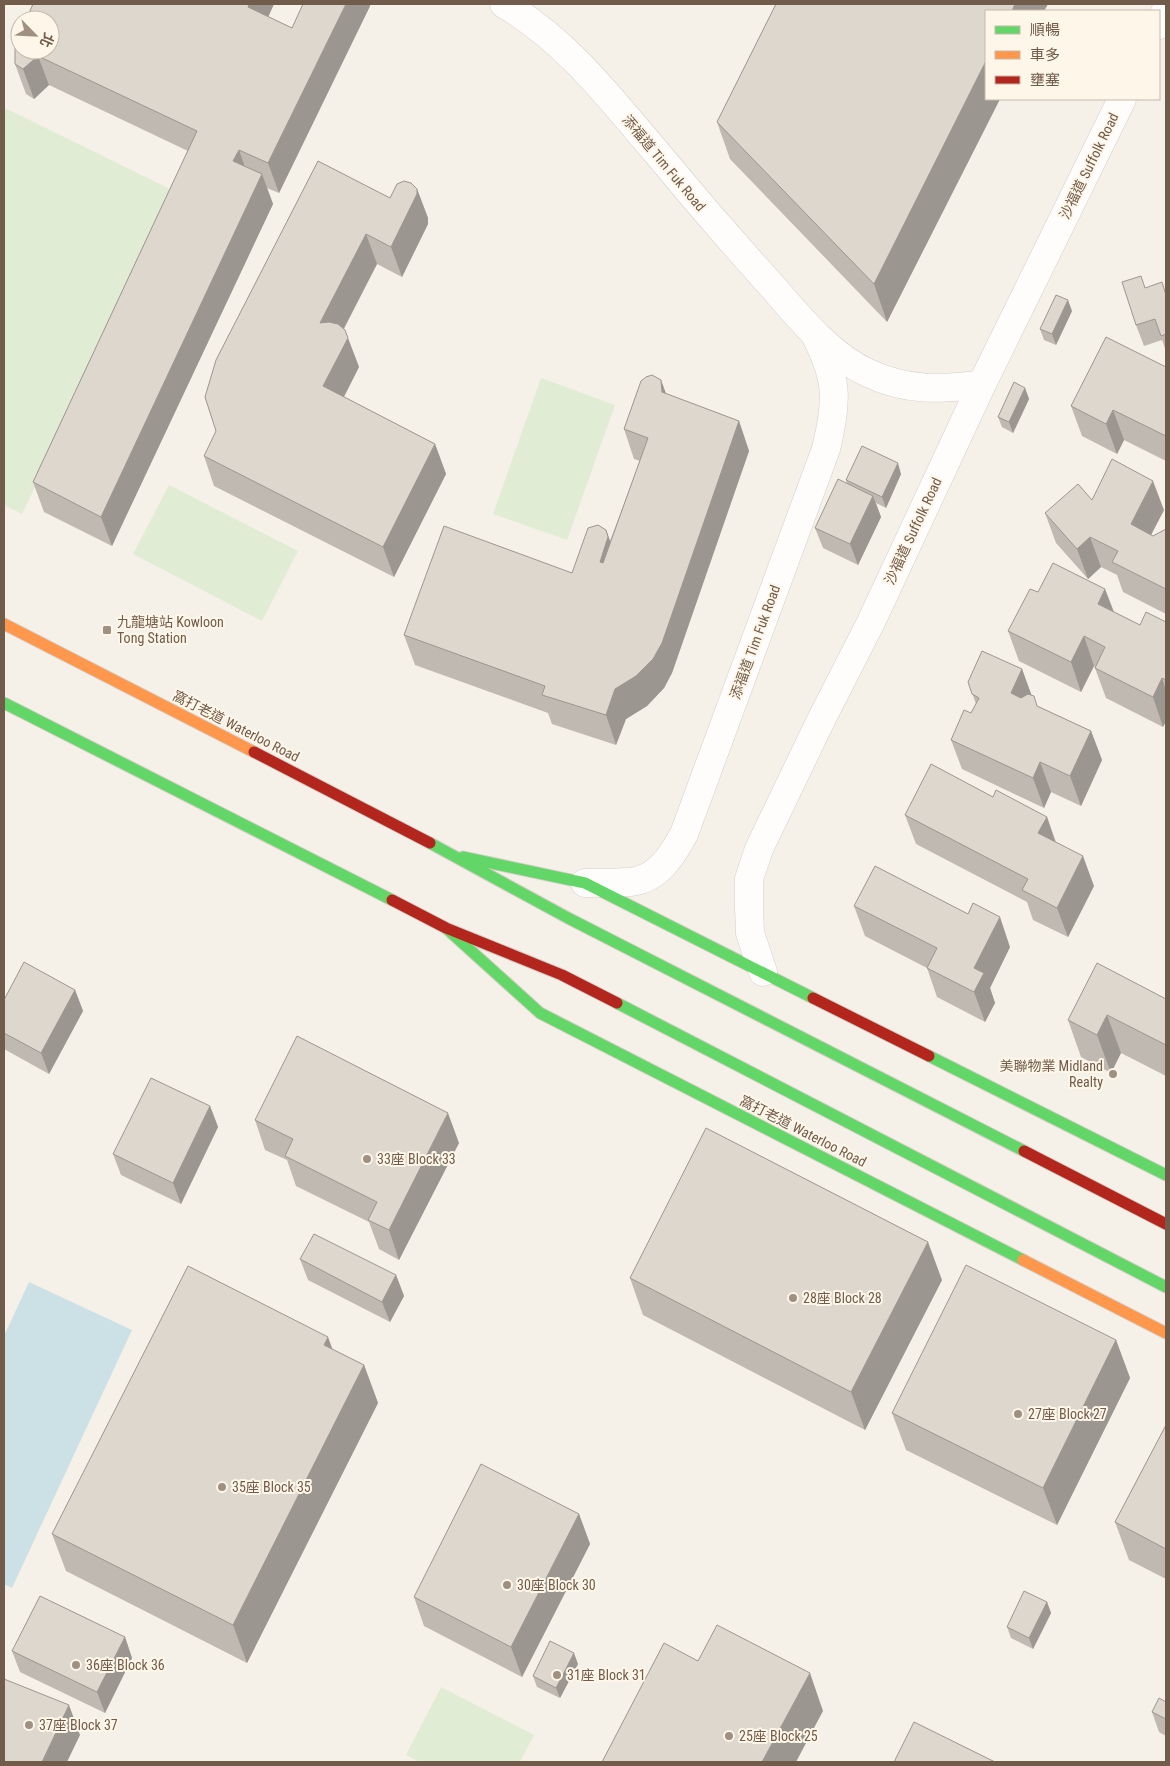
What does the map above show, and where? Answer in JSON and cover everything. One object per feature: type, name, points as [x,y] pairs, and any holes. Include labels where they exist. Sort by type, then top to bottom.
[{"type":"main road","name":"窩打老道 Waterloo Road","points":[[4,624],[454,855],[568,918],[1166,1224]]},
{"type":"main road","name":"窩打老道 Waterloo Road","points":[[4,702],[446,928],[562,975],[1166,1287]]},
{"type":"main road","name":"窩打老道 Waterloo Road","points":[[454,855],[585,883],[1166,1175]]},
{"type":"main road","name":"窩打老道 Waterloo Road","points":[[446,928],[540,1013],[1166,1333]]},
{"type":"street","name":"添福道 Tim Fuk Road","points":[[504,4],[524,15],[553,38],[588,72],[710,218],[814,333],[854,365],[867,373],[897,384],[948,389],[982,384]]},
{"type":"street","points":[[1160,23],[1166,10]]},
{"type":"street","name":"沙福道 Suffolk Road","points":[[763,972],[750,934],[749,907],[749,879],[759,849],[871,622],[982,384],[1122,100]]},
{"type":"street","name":"添福道 Tim Fuk Road","points":[[585,883],[636,881],[655,873],[672,856],[684,834],[826,449],[833,420],[833,378],[826,356],[814,333]]},
{"type":"green space","points":[[5,108],[172,190],[173,201],[22,514],[4,505]]},
{"type":"green space","points":[[541,378],[615,405],[567,540],[493,514]]},
{"type":"green space","points":[[169,485],[298,551],[262,621],[133,554]]},
{"type":"green space","points":[[441,1687],[534,1735],[520,1762],[420,1762],[406,1755]]},
{"type":"shaded area","points":[[29,1282],[132,1330],[12,1588],[4,1584],[4,1336]]},
{"type":"building","points":[[33,4],[249,4],[248,7],[292,28],[303,4],[346,4],[268,163],[239,150],[233,161],[262,174],[101,517],[33,482],[197,131],[46,60],[60,60],[60,10],[30,10]]},
{"type":"building","points":[[776,4],[1015,4],[1012,10],[985,10],[985,63],[874,284],[717,122]]},
{"type":"building","points":[[15,60],[33,60],[23,69],[15,64]]},
{"type":"building","points":[[318,161],[390,198],[397,184],[404,181],[411,183],[417,189],[417,194],[391,247],[366,234],[320,323],[338,324],[345,330],[348,338],[323,386],[435,444],[383,547],[204,456],[216,431],[205,397],[216,360]]},
{"type":"building","points":[[1141,276],[1145,288],[1162,282],[1166,295],[1166,334],[1161,336],[1155,319],[1136,325],[1122,282]]},
{"type":"building","points":[[1056,295],[1068,300],[1052,334],[1040,329]]},
{"type":"building","points":[[1106,337],[1166,367],[1166,436],[1113,410],[1106,424],[1071,406]]},
{"type":"building","points":[[652,375],[661,380],[662,392],[739,421],[662,643],[653,659],[636,676],[615,689],[606,715],[542,695],[545,686],[404,635],[444,526],[572,573],[588,528],[598,525],[606,530],[608,537],[600,562],[603,563],[648,438],[624,429],[641,381]]},
{"type":"building","points":[[1014,382],[1025,388],[1009,422],[998,417]]},
{"type":"building","points":[[862,446],[898,463],[882,497],[846,480]]},
{"type":"building","points":[[1112,459],[1153,481],[1131,524],[1153,536],[1166,529],[1166,589],[1112,562],[1118,551],[1090,537],[1077,549],[1045,513],[1078,484],[1092,500]]},
{"type":"building","points":[[838,479],[873,496],[850,544],[815,528]]},
{"type":"building","points":[[1053,563],[1105,589],[1098,604],[1140,625],[1146,612],[1166,622],[1166,680],[1162,678],[1153,697],[1095,668],[1105,647],[1084,636],[1071,662],[1008,631],[1030,589],[1038,592]]},
{"type":"building","points":[[982,651],[1022,669],[1011,693],[1021,698],[1028,694],[1034,696],[1037,706],[1091,731],[1070,776],[1040,762],[1033,778],[951,740],[964,710],[971,713],[979,698],[972,694],[968,682]]},
{"type":"building","points":[[931,764],[993,797],[996,790],[1047,817],[1038,833],[1083,856],[1057,908],[1022,890],[1028,879],[905,815]]},
{"type":"building","points":[[875,866],[968,914],[973,903],[1000,917],[974,968],[984,973],[974,992],[927,968],[937,948],[854,906]]},
{"type":"building","points":[[24,962],[75,990],[41,1053],[4,1033],[4,1000]]},
{"type":"building","points":[[1097,963],[1166,999],[1166,1045],[1107,1015],[1097,1035],[1068,1020]]},
{"type":"building","name":"33座 Block 33","points":[[297,1036],[448,1113],[389,1230],[368,1220],[377,1202],[285,1156],[293,1139],[255,1120]]},
{"type":"building","points":[[151,1078],[210,1106],[173,1183],[113,1154]]},
{"type":"building","name":"28座 Block 28","points":[[706,1128],[928,1242],[851,1392],[630,1278]]},
{"type":"building","points":[[314,1234],[396,1275],[382,1302],[300,1259]]},
{"type":"building","name":"27座 Block 27","points":[[966,1265],[1116,1340],[1043,1488],[892,1413]]},
{"type":"building","name":"35座 Block 35","points":[[188,1266],[328,1337],[324,1345],[364,1365],[233,1625],[52,1534]]},
{"type":"building","points":[[1166,1425],[1166,1549],[1115,1522]]},
{"type":"building","name":"30座 Block 30","points":[[481,1464],[579,1514],[511,1647],[414,1597]]},
{"type":"building","points":[[1024,1591],[1047,1602],[1029,1638],[1007,1627]]},
{"type":"building","name":"36座 Block 36","points":[[40,1596],[125,1637],[97,1692],[12,1651]]},
{"type":"building","points":[[717,1625],[810,1673],[762,1762],[602,1762],[664,1643],[698,1661]]},
{"type":"building","points":[[550,1641],[574,1653],[556,1688],[533,1676]]},
{"type":"building","points":[[4,1679],[69,1705],[42,1762],[4,1762]]},
{"type":"building","points":[[1159,1698],[1166,1702],[1166,1719],[1152,1712]]},
{"type":"building","points":[[914,1722],[995,1762],[894,1762]]},
{"type":"traffic: fast","points":[[4,703],[392,900]]},
{"type":"traffic: fast","points":[[430,843],[568,918],[1024,1151]]},
{"type":"traffic: fast","points":[[463,857],[585,883],[813,998]]},
{"type":"traffic: fast","points":[[447,929],[540,1013],[1023,1260]]},
{"type":"traffic: fast","points":[[617,1003],[1166,1287]]},
{"type":"traffic: fast","points":[[929,1056],[1166,1175]]},
{"type":"traffic: slow","points":[[4,624],[254,752]]},
{"type":"traffic: slow","points":[[1023,1260],[1166,1333]]},
{"type":"traffic: jam","points":[[254,752],[430,843]]},
{"type":"traffic: jam","points":[[392,900],[446,928],[562,975],[617,1003]]},
{"type":"traffic: jam","points":[[813,998],[929,1056]]},
{"type":"traffic: jam","points":[[1024,1151],[1166,1224]]},
{"type":"place","name":"九龍塘站 Kowloon Tong Station","points":[[107,630]]},
{"type":"place","name":"美聯物業 Midland Realty","points":[[1113,1074]]},
{"type":"place","name":"33座 Block 33","points":[[367,1159]]},
{"type":"place","name":"28座 Block 28","points":[[793,1298]]},
{"type":"place","name":"27座 Block 27","points":[[1018,1414]]},
{"type":"place","name":"35座 Block 35","points":[[222,1487]]},
{"type":"place","name":"30座 Block 30","points":[[507,1585]]},
{"type":"place","name":"36座 Block 36","points":[[76,1665]]},
{"type":"place","name":"31座 Block 31","points":[[557,1675]]},
{"type":"place","name":"37座 Block 37","points":[[29,1725]]},
{"type":"place","name":"25座 Block 25","points":[[729,1736]]}]
